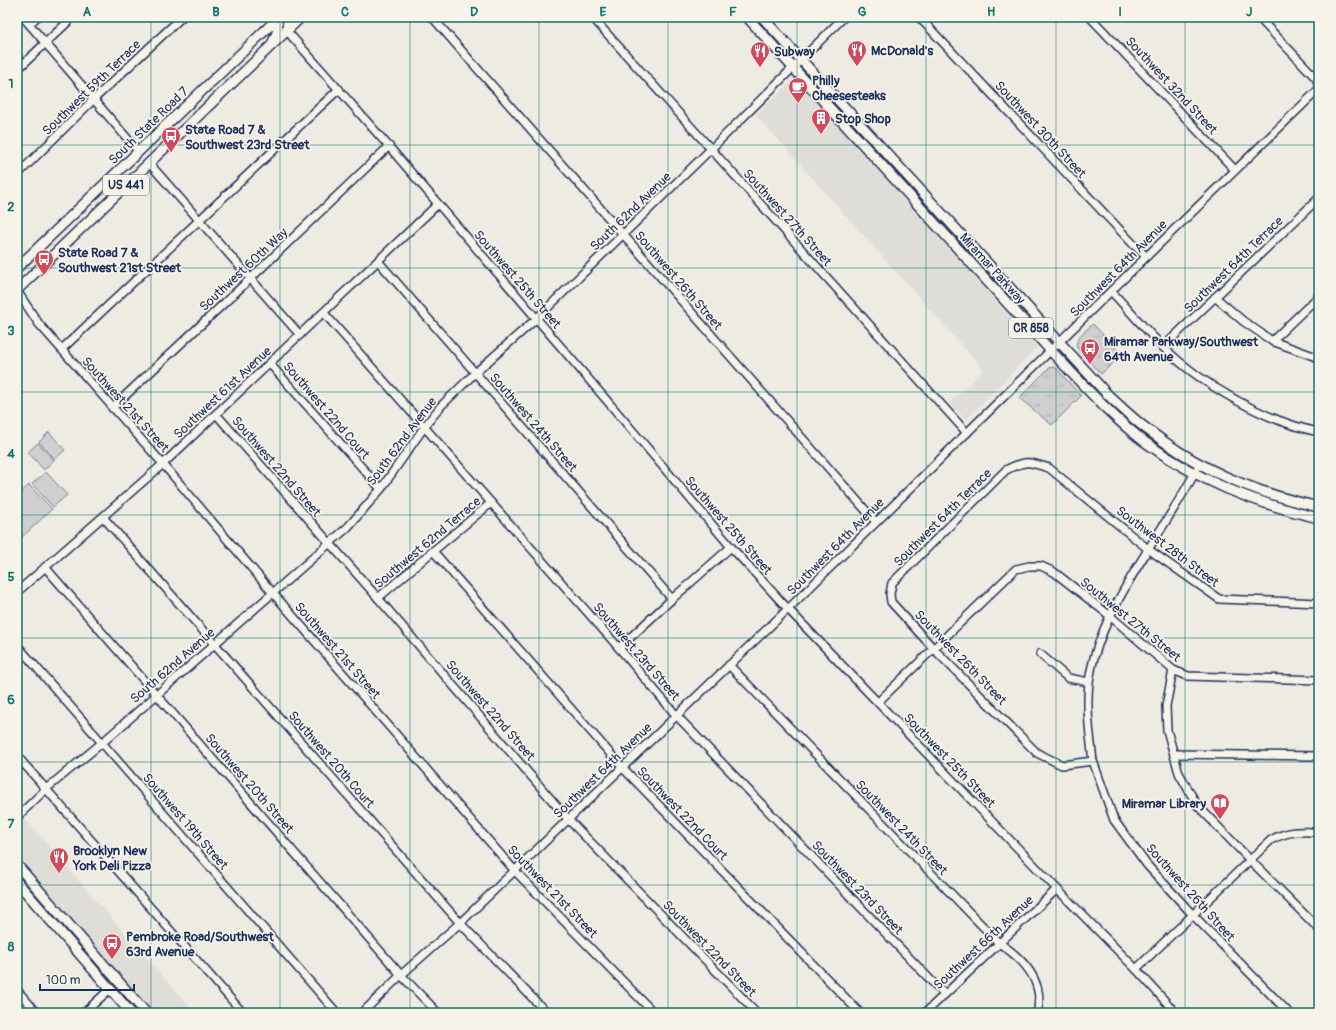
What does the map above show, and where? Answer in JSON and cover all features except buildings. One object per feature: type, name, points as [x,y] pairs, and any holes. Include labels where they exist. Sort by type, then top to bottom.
[{"type":"main road","points":[[287,31],[288,17]]},
{"type":"main road","name":"US 441","points":[[17,291],[301,17]]},
{"type":"main road","name":"Miramar Parkway","points":[[747,17],[1051,350],[1100,402],[1124,424],[1145,442],[1195,474],[1245,497],[1288,511],[1319,518]]},
{"type":"main road","name":"Miramar Parkway","points":[[762,17],[1107,394],[1131,416],[1152,433],[1200,464],[1250,488],[1292,501],[1319,507]]},
{"type":"main road","points":[[271,46],[278,30],[277,18]]},
{"type":"main road","name":"South State Road 7","points":[[19,266],[277,18]]},
{"type":"main road","points":[[931,219],[943,222],[958,237],[969,243]]},
{"type":"main road","points":[[17,277],[19,266]]},
{"type":"main road","points":[[17,865],[146,1013]]},
{"type":"main road","points":[[17,882],[131,1013]]},
{"type":"main road","points":[[110,989],[124,994],[141,1013]]},
{"type":"street","points":[[23,17],[139,152]]},
{"type":"street","points":[[29,24],[37,17]]},
{"type":"street","points":[[17,70],[73,17]]},
{"type":"street","name":"Southwest 59th Terrace","points":[[17,175],[94,99],[182,17]]},
{"type":"street","name":"Southwest 26th Street","points":[[432,17],[876,522]]},
{"type":"street","name":"Southwest 27th Street","points":[[592,17],[967,433]]},
{"type":"street","name":"South 62nd Avenue","points":[[17,816],[348,527],[381,489],[440,406],[474,373],[536,319],[844,17]]},
{"type":"street","name":"Southwest 30th Street","points":[[920,17],[1146,256]]},
{"type":"street","name":"Southwest 32nd Street","points":[[1090,17],[1236,170]]},
{"type":"street","points":[[1258,17],[1316,78],[1319,85]]},
{"type":"street","name":"Southwest 25th Street","points":[[287,31],[389,146],[731,547],[788,610],[1136,969],[1176,1013]]},
{"type":"street","points":[[62,349],[339,89]]},
{"type":"street","name":"Southwest 64th Avenue","points":[[362,1013],[401,975],[460,924],[622,767],[788,610],[1111,290],[1319,89]]},
{"type":"street","name":"Southwest 60th Way","points":[[112,408],[389,146]]},
{"type":"street","points":[[149,163],[300,335]]},
{"type":"street","name":"Southwest 64th Terrace","points":[[1162,346],[1319,198]]},
{"type":"street","name":"Southwest 61st Avenue","points":[[17,592],[163,464],[438,204]]},
{"type":"street","name":"Southwest 24th Street","points":[[378,261],[672,599]]},
{"type":"street","points":[[1111,290],[1162,346],[1185,367],[1216,388],[1259,412],[1309,430],[1319,432]]},
{"type":"street","name":"Southwest 21st Street","points":[[17,291],[39,324],[163,464],[272,592],[515,871],[654,1013]]},
{"type":"street","points":[[1272,340],[1319,296]]},
{"type":"street","points":[[1215,297],[1243,321],[1272,340],[1319,358]]},
{"type":"street","name":"Southwest 23rd Street","points":[[324,313],[619,648],[676,716],[944,994]]},
{"type":"street","name":"Southwest 22nd Court","points":[[270,364],[381,489]]},
{"type":"street","name":"Southwest 22nd Street","points":[[216,414],[378,598],[568,819],[757,1013]]},
{"type":"street","name":"Southwest 28th Street","points":[[1020,463],[1032,462],[1049,468],[1148,549],[1219,599],[1319,602]]},
{"type":"street","name":"Southwest 64th Terrace","points":[[890,594],[892,583],[1006,470],[1020,463]]},
{"type":"street","points":[[1093,761],[1088,720],[1089,682],[1097,646],[1109,615],[1200,464]]},
{"type":"street","name":"Southwest 62nd Terrace","points":[[378,598],[492,503]]},
{"type":"street","name":"Southwest 20th Court","points":[[103,517],[460,924],[547,1013]]},
{"type":"street","points":[[619,648],[731,547]]},
{"type":"street","name":"Southwest 22nd Court","points":[[433,551],[622,767],[860,1013]]},
{"type":"street","name":"Southwest 27th Street","points":[[934,649],[1016,569],[1029,566],[1041,566],[1054,572],[1109,615],[1173,670],[1188,676],[1319,680]]},
{"type":"street","name":"Southwest 20th Street","points":[[45,567],[401,975],[438,1013]]},
{"type":"street","name":"Southwest 26th Street","points":[[890,594],[891,602],[934,649],[1037,752],[1062,765],[1093,761],[1114,820],[1147,865],[1193,915],[1289,1013]]},
{"type":"street","name":"Southwest 19th Street","points":[[17,645],[103,742],[337,1013]]},
{"type":"street","points":[[878,702],[934,649]]},
{"type":"street","points":[[1040,654],[1068,678],[1089,682]]},
{"type":"street","name":"Southwest 24th Street","points":[[729,665],[999,943],[1009,950],[1030,970],[1039,991],[1038,1013]]},
{"type":"street","points":[[1173,670],[1166,706],[1168,730],[1179,773],[1197,805],[1319,929]]},
{"type":"street","points":[[1174,754],[1319,756]]},
{"type":"street","points":[[17,756],[243,1013]]},
{"type":"street","points":[[1136,969],[1271,840],[1282,834],[1292,832],[1319,832]]},
{"type":"street","name":"Southwest 66th Avenue","points":[[925,1013],[1057,889]]},
{"type":"street","points":[[84,1013],[110,989]]},
{"type":"street","points":[[17,990],[37,1013]]},
{"type":"shaded area","points":[[795,78],[1037,347],[966,420],[949,403],[984,370],[756,115]]},
{"type":"shaded area","points":[[23,817],[195,1013],[154,1013],[17,859],[17,823]]},
{"type":"green space","points":[[1093,324],[1122,355],[1101,374],[1077,348],[1077,341],[1079,338]]},
{"type":"green space","points":[[1053,367],[1057,369],[1081,396],[1052,425],[1019,398],[1049,368]]},
{"type":"green space","points":[[49,432],[65,450],[55,459],[39,442]]},
{"type":"green space","points":[[38,443],[54,460],[44,470],[28,452]]},
{"type":"green space","points":[[46,472],[67,495],[53,507],[32,484]]},
{"type":"green space","points":[[29,485],[52,509],[21,538],[17,534],[17,496]]},
{"type":"place","name":"McDonald's","points":[[857,67]]},
{"type":"place","name":"Subway","points":[[760,68]]},
{"type":"place","name":"Philly Cheesesteaks","points":[[798,104]]},
{"type":"place","name":"Stop Shop","points":[[821,135]]},
{"type":"place","name":"State Road 7 & Southwest 23rd Street","points":[[171,153]]},
{"type":"place","name":"State Road 7 & Southwest 21st Street","points":[[44,276]]},
{"type":"place","name":"Miramar Parkway/Southwest 64th Avenue","points":[[1090,365]]},
{"type":"place","name":"Miramar Library","points":[[1220,820]]},
{"type":"place","name":"Brooklyn New York Deli Pizza","points":[[59,874]]},
{"type":"place","name":"Pembroke Road/Southwest 63rd Avenue","points":[[112,960]]}]
